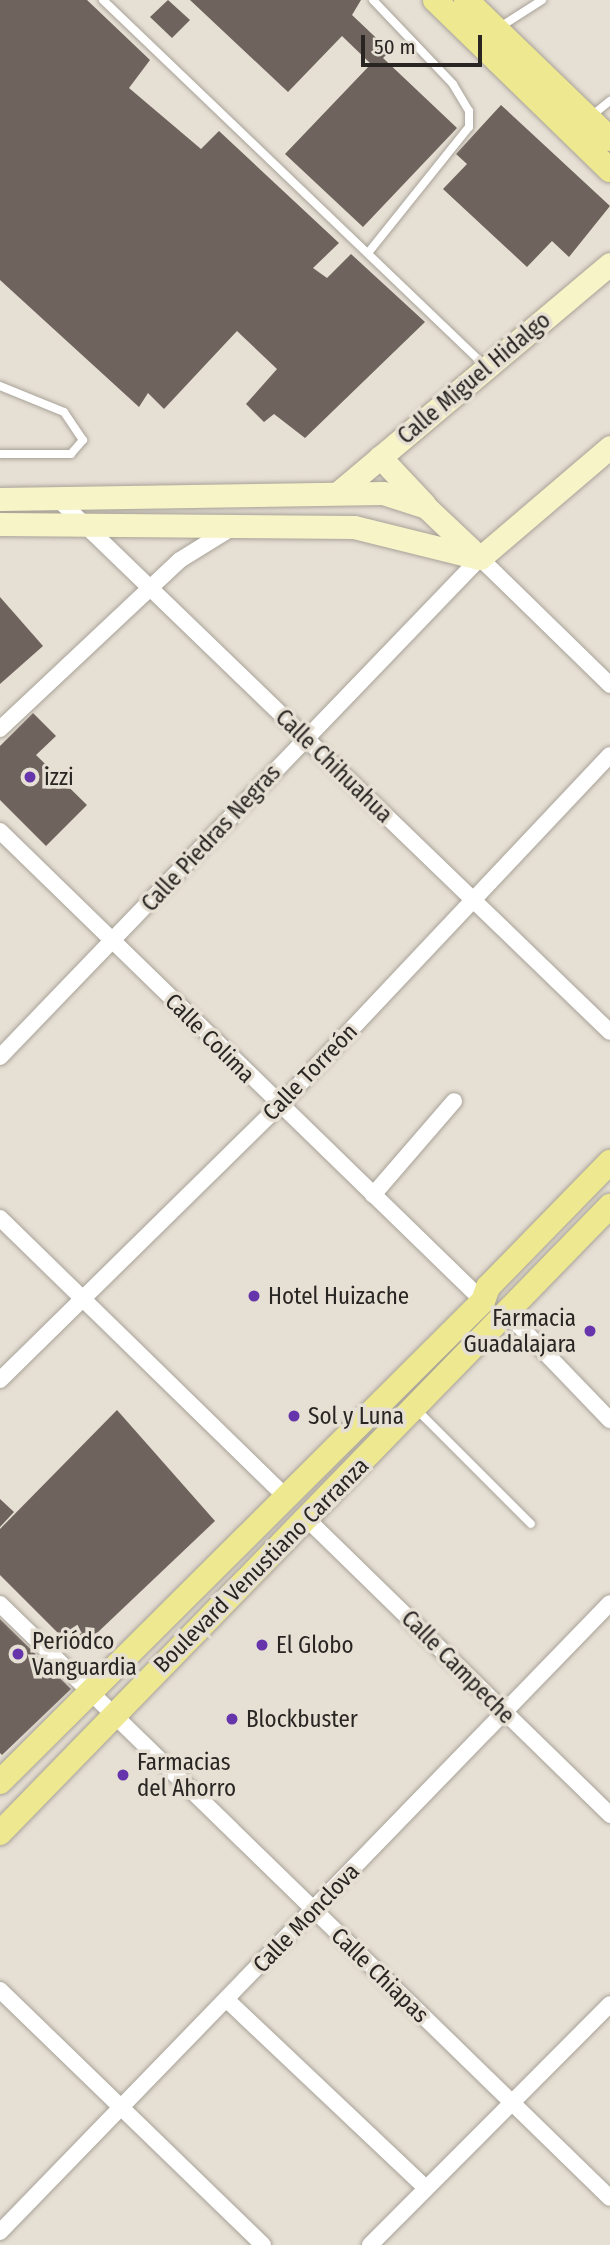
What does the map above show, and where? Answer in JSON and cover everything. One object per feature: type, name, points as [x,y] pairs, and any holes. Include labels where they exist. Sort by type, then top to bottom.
[{"type":"main road","points":[[435,0],[580,125],[610,139]]},
{"type":"main road","points":[[466,0],[497,30],[580,125],[610,170]]},
{"type":"main road","name":"Calle Miguel Hidalgo","points":[[339,492],[610,264]]},
{"type":"main road","points":[[480,558],[610,447]]},
{"type":"main road","points":[[380,457],[480,558]]},
{"type":"main road","points":[[0,499],[339,492],[383,493],[426,506]]},
{"type":"main road","points":[[285,524],[286,494]]},
{"type":"main road","points":[[0,524],[285,524],[354,527],[480,558]]},
{"type":"main road","name":"Boulevard Venustiano Carranza","points":[[0,1782],[88,1689],[483,1301],[488,1287],[610,1162]]},
{"type":"main road","name":"Boulevard Venustiano Carranza","points":[[0,1833],[506,1312],[608,1211]]},
{"type":"street","name":"Calle Chihuahua","points":[[58,499],[83,525],[151,585],[471,900],[610,1032]]},
{"type":"street","points":[[0,729],[151,585],[207,539],[240,525]]},
{"type":"street","points":[[480,558],[610,685]]},
{"type":"street","name":"Calle Piedras Negras","points":[[0,1057],[114,943],[305,737],[480,558]]},
{"type":"street","name":"Calle Torreón","points":[[0,1380],[279,1106],[610,755]]},
{"type":"street","name":"Calle Colima","points":[[0,831],[279,1106],[483,1301]]},
{"type":"street","points":[[373,1195],[454,1101]]},
{"type":"street","points":[[0,1218],[284,1494]]},
{"type":"street","points":[[506,1312],[610,1420]]},
{"type":"street","name":"Calle Campeche","points":[[307,1519],[610,1815]]},
{"type":"street","name":"Calle Monclova","points":[[0,2232],[125,2109],[610,1603]]},
{"type":"street","name":"Calle Chiapas","points":[[0,1604],[610,2199]]},
{"type":"street","points":[[0,1990],[263,2245]]},
{"type":"street","points":[[227,2000],[426,2188]]},
{"type":"street","points":[[370,2245],[511,2100],[610,2004]]},
{"type":"lane","points":[[103,0],[487,368]]},
{"type":"lane","points":[[368,253],[465,138],[469,119],[453,84],[373,0]]},
{"type":"lane","points":[[497,30],[542,0]]},
{"type":"lane","points":[[580,125],[610,101]]},
{"type":"lane","points":[[0,386],[64,411],[83,440],[71,454],[0,454]]},
{"type":"lane","points":[[415,1408],[531,1524]]},
{"type":"building","points":[[0,0],[87,0],[150,60],[129,88],[201,149],[219,131],[339,243],[313,268],[327,278],[351,254],[425,322],[305,438],[274,414],[264,422],[246,404],[277,369],[237,331],[164,409],[148,393],[139,407],[0,280]]},
{"type":"building","points":[[168,0],[190,20],[172,38],[150,17]]},
{"type":"building","points":[[190,0],[361,0],[352,15],[390,51],[383,58],[457,128],[363,227],[285,154],[371,64],[342,36],[288,92]]},
{"type":"building","points":[[501,105],[610,206],[569,257],[552,241],[527,267],[443,189],[467,164],[456,154]]},
{"type":"building","points":[[0,597],[43,646],[0,684]]},
{"type":"building","name":"izzi","points":[[33,713],[56,736],[36,755],[87,805],[46,846],[0,800],[0,746]]},
{"type":"building","points":[[117,1410],[215,1521],[77,1652],[0,1575],[0,1529]]},
{"type":"building","points":[[0,1499],[14,1512],[0,1527]]},
{"type":"building","name":"Periódco Vanguardia","points":[[0,1619],[71,1689],[2,1755],[0,1753]]},
{"type":"place","name":"izzi","points":[[30,777]]},
{"type":"place","name":"Hotel Huizache","points":[[254,1296]]},
{"type":"place","name":"Farmacia Guadalajara","points":[[590,1331]]},
{"type":"place","name":"Sol y Luna","points":[[294,1416]]},
{"type":"place","name":"El Globo","points":[[262,1645]]},
{"type":"place","name":"Periódco Vanguardia","points":[[18,1654]]},
{"type":"place","name":"Blockbuster","points":[[232,1719]]},
{"type":"place","name":"Farmacias del Ahorro","points":[[123,1775]]}]
